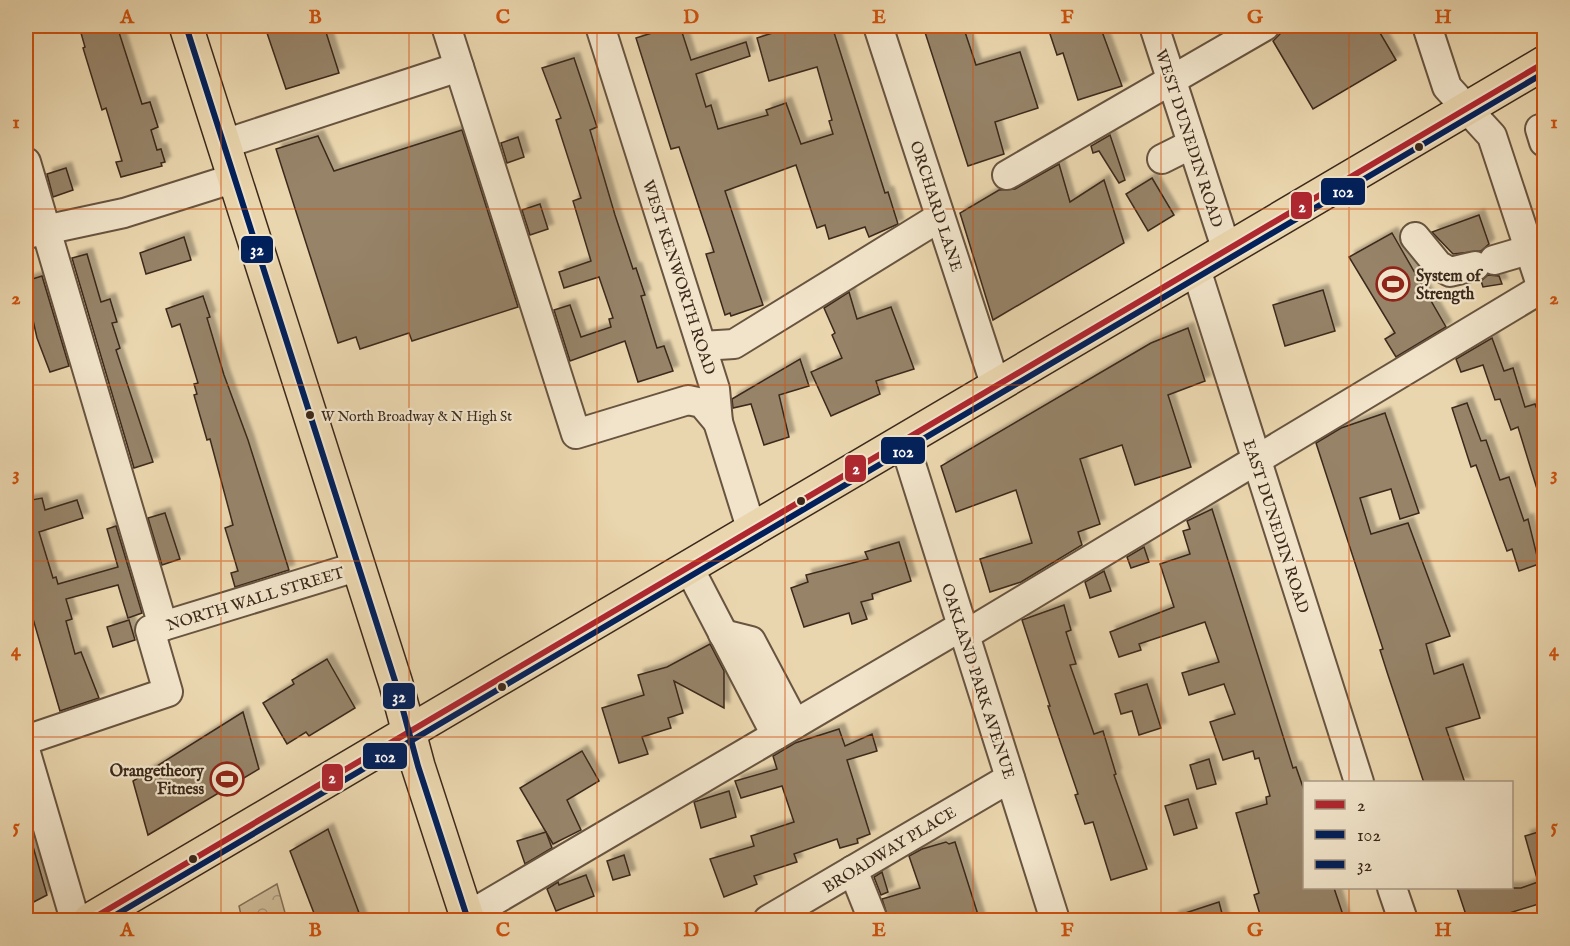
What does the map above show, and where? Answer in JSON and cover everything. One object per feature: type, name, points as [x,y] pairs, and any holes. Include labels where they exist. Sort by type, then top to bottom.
[{"type":"main road","points":[[186,26],[358,566],[467,919]]},
{"type":"main road","points":[[90,921],[1545,63]]},
{"type":"street","points":[[446,26],[576,434],[688,400],[702,403],[718,422]]},
{"type":"street","name":"WEST KENWORTH ROAD","points":[[600,26],[715,389],[718,422],[752,531]]},
{"type":"street","name":"ORCHARD LANE","points":[[878,26],[996,387]]},
{"type":"street","name":"WEST DUNEDIN ROAD","points":[[1154,26],[1227,251]]},
{"type":"street","points":[[1007,175],[1265,26]]},
{"type":"street","points":[[467,919],[786,729],[963,631],[1544,290],[1528,250],[1492,136],[1447,87],[1427,26]]},
{"type":"street","points":[[224,144],[459,67]]},
{"type":"street","points":[[1162,159],[1192,144]]},
{"type":"street","points":[[26,162],[36,232],[163,626]]},
{"type":"street","points":[[36,232],[124,213],[235,178]]},
{"type":"street","points":[[702,346],[734,344],[940,217]]},
{"type":"street","points":[[1414,237],[1438,265],[1450,272],[1528,250]]},
{"type":"street","name":"EAST DUNEDIN ROAD","points":[[1196,269],[1358,781]]},
{"type":"street","name":"OAKLAND PARK AVENUE","points":[[904,442],[1055,921]]},
{"type":"street","name":"NORTH WALL STREET","points":[[26,740],[168,692],[150,630],[358,566]]},
{"type":"street","points":[[689,568],[723,634],[751,641],[786,729]]},
{"type":"street","points":[[26,753],[75,921]]},
{"type":"street","name":"BROADWAY PLACE","points":[[768,921],[1010,778]]},
{"type":"street","points":[[853,870],[873,921]]},
{"type":"street","points":[[1392,889],[1403,921]]},
{"type":"green space","points":[[277,884],[287,920],[237,920],[236,916],[241,915],[239,906]]},
{"type":"building","points":[[79,26],[117,26],[142,104],[150,102],[158,127],[151,130],[157,150],[161,149],[165,162],[161,163],[162,166],[121,177],[116,162],[122,161],[106,108],[102,110],[83,48],[85,47]]},
{"type":"building","points":[[281,26],[324,26],[339,73],[286,89],[266,30]]},
{"type":"building","points":[[680,26],[691,60],[746,42],[750,56],[696,74],[706,107],[711,105],[718,129],[768,115],[766,110],[786,103],[801,144],[833,134],[829,121],[832,120],[817,67],[769,81],[757,38],[794,26],[832,26],[885,193],[888,192],[898,224],[869,237],[865,227],[829,239],[825,225],[817,228],[796,165],[725,191],[763,305],[731,316],[730,313],[725,315],[706,254],[714,252],[679,147],[671,149],[636,38]]},
{"type":"building","points":[[923,26],[963,26],[976,65],[1020,52],[1038,108],[995,122],[1004,154],[968,166]]},
{"type":"building","points":[[1100,26],[1122,86],[1078,100],[1063,53],[1057,55],[1048,28]]},
{"type":"building","points":[[1281,26],[1376,26],[1396,60],[1313,109],[1273,41],[1280,34]]},
{"type":"building","points":[[574,58],[597,127],[590,130],[633,269],[636,268],[645,295],[641,296],[657,348],[664,346],[673,371],[638,382],[625,341],[570,361],[554,310],[570,305],[581,337],[611,327],[609,319],[613,318],[599,277],[564,288],[559,272],[591,261],[573,201],[581,198],[556,120],[561,118],[542,68]]},
{"type":"building","points":[[462,130],[518,307],[412,341],[409,333],[360,349],[356,337],[338,343],[276,149],[318,136],[334,171]]},
{"type":"building","points":[[1110,135],[1125,180],[1119,183],[1099,151],[1093,153],[1091,146]]},
{"type":"building","points":[[518,137],[524,157],[507,163],[501,143]]},
{"type":"building","points":[[1059,164],[1070,202],[1104,180],[1124,243],[993,320],[960,213],[999,190],[1015,189]]},
{"type":"building","points":[[66,168],[73,190],[53,197],[47,174]]},
{"type":"building","points":[[1152,178],[1174,215],[1148,231],[1126,194]]},
{"type":"building","points":[[540,204],[548,229],[530,235],[522,210]]},
{"type":"building","points":[[1479,215],[1489,244],[1481,251],[1453,254],[1432,232]]},
{"type":"building","name":"System of Strength","points":[[1392,233],[1446,327],[1396,357],[1385,339],[1395,333],[1349,257]]},
{"type":"building","points":[[184,237],[191,260],[146,274],[140,253]]},
{"type":"building","points":[[87,254],[101,302],[110,299],[117,322],[112,323],[120,348],[116,350],[153,462],[134,468],[72,258]]},
{"type":"building","points":[[1488,275],[1499,276],[1502,284],[1483,287],[1481,281]]},
{"type":"building","points":[[42,276],[69,366],[50,372],[37,338],[26,289],[26,281]]},
{"type":"building","points":[[1323,290],[1335,331],[1285,346],[1273,305]]},
{"type":"building","points":[[849,292],[857,319],[891,307],[914,369],[876,381],[880,394],[831,416],[811,372],[842,358],[832,335],[835,333],[824,308]]},
{"type":"building","points":[[203,296],[224,375],[248,440],[289,570],[235,587],[231,573],[238,571],[225,528],[233,525],[210,439],[207,440],[194,395],[197,394],[194,384],[198,383],[180,324],[172,327],[166,309]]},
{"type":"building","points":[[1188,328],[1205,381],[1168,395],[1191,467],[1135,485],[1122,445],[1080,459],[1100,524],[1078,532],[1082,545],[1021,582],[990,592],[980,559],[1032,543],[1016,490],[956,512],[941,466],[1151,343]]},
{"type":"building","points":[[1492,338],[1504,371],[1513,368],[1525,407],[1535,404],[1545,430],[1545,502],[1541,502],[1518,427],[1511,430],[1500,399],[1495,400],[1483,365],[1461,372],[1456,359]]},
{"type":"building","points":[[800,359],[809,386],[779,395],[789,437],[764,445],[751,404],[733,408],[732,399]]},
{"type":"building","points":[[1467,403],[1481,441],[1486,440],[1500,480],[1509,477],[1524,521],[1528,519],[1539,564],[1519,571],[1512,549],[1507,551],[1476,465],[1471,467],[1452,408]]},
{"type":"building","points":[[1385,413],[1419,513],[1400,519],[1391,489],[1360,498],[1371,534],[1408,523],[1450,636],[1426,644],[1434,674],[1463,664],[1480,718],[1446,728],[1464,781],[1423,781],[1316,443],[1341,428]]},
{"type":"building","points":[[42,498],[45,510],[77,500],[83,518],[39,532],[53,578],[56,577],[58,584],[118,567],[107,529],[116,526],[142,613],[128,618],[118,585],[66,599],[72,619],[66,621],[75,654],[81,652],[99,698],[60,711],[26,595],[26,501]]},
{"type":"building","points":[[1212,509],[1293,768],[1296,767],[1303,787],[1303,889],[1334,889],[1345,921],[1262,921],[1254,895],[1259,893],[1236,813],[1267,804],[1266,797],[1270,796],[1259,758],[1255,759],[1253,751],[1223,760],[1210,722],[1235,714],[1224,684],[1189,695],[1182,673],[1219,662],[1205,622],[1139,644],[1141,650],[1119,657],[1110,632],[1174,607],[1160,564],[1190,554],[1183,531],[1190,529],[1187,521]]},
{"type":"building","points":[[165,513],[180,559],[162,565],[148,518]]},
{"type":"building","points":[[899,542],[911,581],[872,594],[873,599],[861,602],[867,619],[852,624],[849,613],[804,627],[791,588],[808,582],[806,575],[868,559],[865,552]]},
{"type":"building","points":[[1144,547],[1149,562],[1131,568],[1127,557]]},
{"type":"building","points":[[1104,571],[1111,591],[1090,598],[1085,582]]},
{"type":"building","points":[[1064,605],[1071,630],[1066,632],[1076,664],[1070,665],[1094,734],[1103,731],[1116,774],[1114,775],[1147,869],[1111,880],[1093,822],[1085,824],[1075,795],[1078,794],[1022,620]]},
{"type":"building","points":[[129,620],[135,640],[113,647],[107,627]]},
{"type":"building","points":[[710,644],[724,671],[724,708],[674,681],[683,713],[668,718],[671,728],[642,737],[648,754],[619,763],[602,708],[644,695],[638,675],[667,667]]},
{"type":"building","points":[[327,659],[355,708],[309,736],[306,732],[287,744],[263,703],[294,684],[292,680]]},
{"type":"building","points":[[1147,684],[1161,728],[1139,735],[1132,711],[1121,714],[1115,694]]},
{"type":"building","points":[[243,712],[259,769],[148,835],[133,781]]},
{"type":"building","points":[[839,729],[845,746],[872,734],[877,751],[847,760],[870,834],[857,839],[858,843],[840,848],[837,839],[794,854],[797,862],[754,876],[757,884],[724,897],[710,859],[754,846],[751,836],[794,822],[782,786],[741,798],[735,781],[777,769],[773,756],[795,743]]},
{"type":"building","points":[[582,751],[599,781],[567,800],[581,830],[553,844],[520,788]]},
{"type":"building","points":[[1209,759],[1216,784],[1197,789],[1190,765]]},
{"type":"building","points":[[729,791],[736,817],[701,828],[694,802]]},
{"type":"building","points":[[1188,799],[1197,828],[1174,835],[1165,806]]},
{"type":"building","points":[[328,829],[362,921],[317,921],[290,851]]},
{"type":"building","points":[[1545,830],[1545,886],[1541,887],[1545,902],[1503,915],[1505,921],[1468,921],[1457,889],[1513,889],[1538,882],[1525,836]]},
{"type":"building","points":[[546,832],[552,848],[525,864],[517,841]]},
{"type":"building","points":[[30,836],[47,895],[26,906],[26,837]]},
{"type":"building","points":[[946,842],[949,844],[955,842],[980,921],[889,921],[882,899],[920,888],[909,856],[922,849]]},
{"type":"building","points":[[624,855],[630,875],[613,880],[607,861]]},
{"type":"building","points":[[882,872],[888,892],[881,895],[874,877]]},
{"type":"building","points":[[586,875],[594,896],[556,911],[547,889],[558,882],[559,885]]},
{"type":"building","points":[[1219,902],[1224,921],[1174,921],[1173,917]]},
{"type":"transit line","name":"32","points":[[186,26],[396,684],[418,766],[468,920]]},
{"type":"transit line","name":"2","points":[[90,920],[1544,63]]},
{"type":"transit line","name":"102","points":[[107,920],[1544,73]]},
{"type":"place","name":"System of Strength","points":[[1393,284]]},
{"type":"place","name":"W North Broadway & N High St","points":[[310,415]]},
{"type":"place","name":"Orangetheory Fitness","points":[[227,779]]}]
